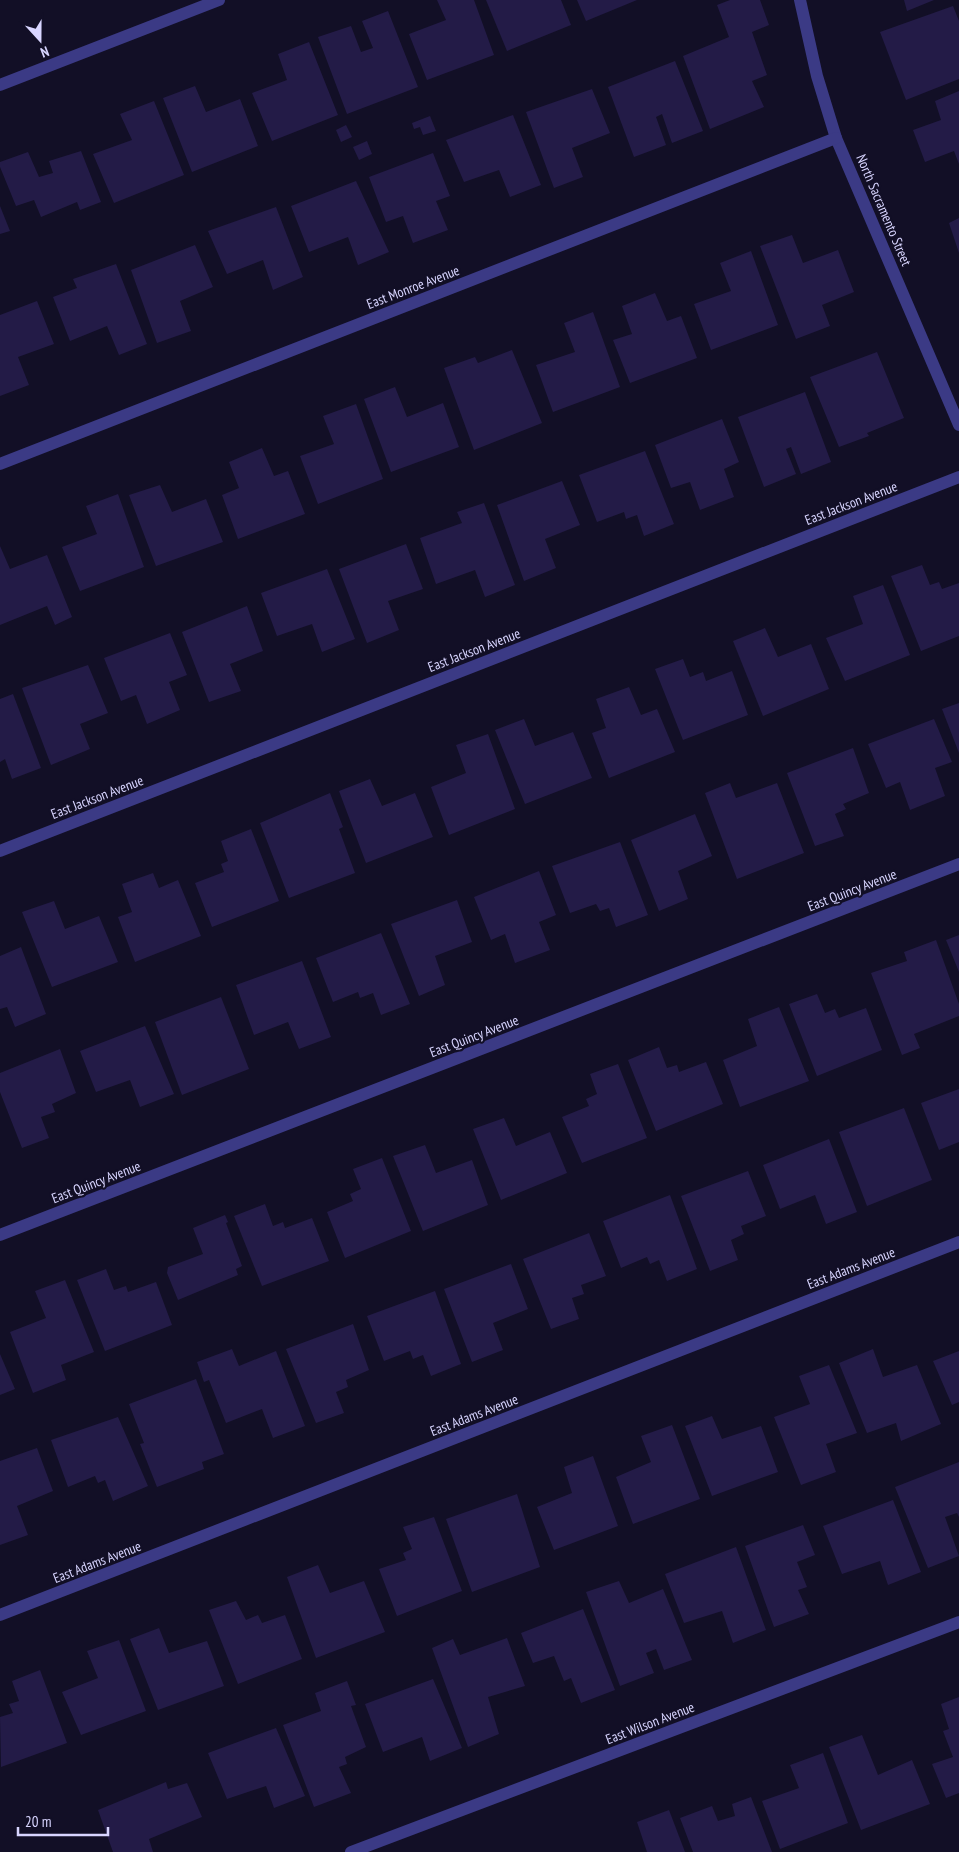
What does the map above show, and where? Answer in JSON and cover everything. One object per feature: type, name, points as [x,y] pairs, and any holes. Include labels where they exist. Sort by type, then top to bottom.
[{"type":"street","points":[[0,85],[220,0]]},
{"type":"street","name":"North Sacramento Street","points":[[800,0],[817,76],[836,138],[959,425]]},
{"type":"street","name":"East Monroe Avenue","points":[[0,464],[836,138]]},
{"type":"street","name":"East Jackson Avenue","points":[[0,851],[959,477]]},
{"type":"street","name":"East Quincy Avenue","points":[[0,1235],[959,864]]},
{"type":"street","name":"East Adams Avenue","points":[[0,1615],[959,1242]]},
{"type":"street","name":"East Wilson Avenue","points":[[351,1852],[959,1622]]},
{"type":"building","points":[[437,0],[474,0],[494,55],[427,80],[409,34],[446,20]]},
{"type":"building","points":[[486,0],[561,0],[571,25],[507,51]]},
{"type":"building","points":[[577,0],[637,0],[586,21]]},
{"type":"building","points":[[730,0],[760,0],[769,25],[752,32],[767,75],[752,81],[764,107],[710,129],[683,56],[729,37],[717,5]]},
{"type":"building","points":[[904,0],[934,0],[907,11]]},
{"type":"building","points":[[953,6],[959,21],[959,79],[906,100],[880,32]]},
{"type":"building","points":[[388,11],[418,87],[347,114],[318,37],[351,26],[361,52],[373,48],[362,21]]},
{"type":"building","points":[[309,42],[338,115],[272,141],[252,93],[287,80],[278,54]]},
{"type":"building","points":[[675,61],[703,131],[672,143],[662,114],[656,117],[666,145],[634,157],[608,87]]},
{"type":"building","points":[[195,86],[206,112],[240,99],[258,146],[192,172],[163,98]]},
{"type":"building","points":[[592,89],[610,133],[572,148],[583,177],[554,188],[526,112]]},
{"type":"building","points":[[959,91],[959,164],[954,151],[925,162],[913,130],[941,120],[935,101]]},
{"type":"building","points":[[154,101],[184,175],[114,203],[93,154],[132,140],[120,114]]},
{"type":"building","points":[[513,115],[541,185],[510,197],[499,170],[464,182],[446,140]]},
{"type":"building","points":[[430,116],[436,131],[423,135],[420,127],[414,129],[412,123]]},
{"type":"building","points":[[346,125],[352,137],[341,142],[336,130]]},
{"type":"building","points":[[367,141],[372,154],[359,160],[353,147]]},
{"type":"building","points":[[81,151],[101,202],[80,210],[77,202],[41,217],[34,200],[16,206],[0,167],[0,162],[28,152],[39,177],[53,173],[49,161]]},
{"type":"building","points":[[433,153],[450,196],[436,201],[448,230],[413,243],[403,216],[386,222],[369,177]]},
{"type":"building","points":[[356,181],[389,252],[358,265],[348,237],[309,252],[291,206]]},
{"type":"building","points":[[0,206],[10,231],[0,234]]},
{"type":"building","points":[[276,207],[303,277],[273,290],[263,260],[227,274],[208,231]]},
{"type":"building","points":[[959,218],[959,253],[949,223]]},
{"type":"building","points":[[792,235],[803,263],[838,250],[854,292],[822,305],[830,326],[796,339],[760,246]]},
{"type":"building","points":[[195,245],[213,287],[180,301],[191,331],[157,343],[131,270]]},
{"type":"building","points":[[751,251],[778,325],[711,350],[694,304],[731,291],[720,263]]},
{"type":"building","points":[[116,264],[147,344],[119,355],[107,326],[70,341],[53,297],[77,288],[73,279]]},
{"type":"building","points":[[655,293],[667,321],[681,316],[697,358],[630,383],[613,340],[632,334],[622,306]]},
{"type":"building","points":[[37,301],[54,344],[18,357],[29,385],[0,396],[0,315]]},
{"type":"building","points":[[593,312],[620,387],[553,412],[536,365],[575,352],[564,323]]},
{"type":"building","points":[[512,350],[542,423],[474,450],[444,368],[475,357],[478,363]]},
{"type":"building","points":[[877,352],[904,418],[867,433],[869,436],[839,447],[810,377]]},
{"type":"building","points":[[395,387],[407,417],[443,403],[459,447],[391,472],[364,399]]},
{"type":"building","points":[[805,392],[831,462],[801,474],[791,447],[786,449],[796,474],[764,487],[738,417]]},
{"type":"building","points":[[356,404],[383,479],[318,504],[300,456],[334,444],[323,416]]},
{"type":"building","points":[[722,419],[739,462],[724,469],[734,497],[700,510],[690,482],[671,488],[655,445]]},
{"type":"building","points":[[262,448],[274,476],[288,471],[305,514],[238,539],[222,495],[239,488],[229,462]]},
{"type":"building","points":[[645,451],[674,524],[644,536],[637,515],[626,519],[624,512],[597,522],[579,475]]},
{"type":"building","points":[[562,481],[580,525],[545,539],[556,568],[524,581],[497,505]]},
{"type":"building","points":[[160,485],[172,512],[206,499],[223,542],[156,566],[129,495]]},
{"type":"building","points":[[118,494],[144,567],[80,591],[62,547],[97,534],[86,506]]},
{"type":"building","points":[[484,503],[515,585],[485,597],[475,570],[436,584],[420,538],[462,523],[457,512]]},
{"type":"building","points":[[406,544],[423,589],[388,601],[399,630],[367,643],[339,569]]},
{"type":"building","points":[[0,546],[10,569],[47,555],[72,617],[55,625],[47,606],[0,625]]},
{"type":"building","points":[[922,565],[930,585],[939,582],[942,589],[959,583],[959,636],[921,651],[891,576]]},
{"type":"building","points":[[327,569],[355,639],[322,652],[312,624],[277,636],[261,593]]},
{"type":"building","points":[[883,585],[910,655],[845,681],[826,638],[863,624],[853,596]]},
{"type":"building","points":[[247,606],[263,651],[230,664],[241,691],[209,702],[182,632]]},
{"type":"building","points":[[765,628],[778,657],[811,644],[829,689],[763,716],[733,641]]},
{"type":"building","points":[[170,633],[187,675],[169,682],[180,710],[147,724],[136,695],[121,701],[104,658]]},
{"type":"building","points":[[683,659],[690,677],[703,672],[706,681],[732,671],[748,715],[683,740],[655,669]]},
{"type":"building","points":[[88,665],[108,713],[80,724],[90,749],[51,765],[22,688]]},
{"type":"building","points":[[629,687],[641,715],[657,709],[675,752],[609,778],[592,733],[606,728],[596,699]]},
{"type":"building","points":[[13,694],[41,768],[12,779],[5,759],[0,762],[0,699]]},
{"type":"building","points":[[959,703],[959,753],[942,709]]},
{"type":"building","points":[[524,719],[535,746],[573,732],[592,778],[525,804],[495,730]]},
{"type":"building","points":[[934,719],[952,762],[935,768],[945,796],[910,810],[900,782],[886,788],[868,744]]},
{"type":"building","points":[[488,734],[515,809],[449,835],[431,787],[466,773],[456,745]]},
{"type":"building","points":[[853,748],[869,793],[843,804],[846,809],[835,814],[844,836],[815,846],[787,773]]},
{"type":"building","points":[[370,779],[382,806],[415,793],[433,837],[366,863],[339,791]]},
{"type":"building","points":[[730,783],[736,798],[777,783],[804,853],[737,879],[705,793]]},
{"type":"building","points":[[330,793],[343,827],[339,829],[355,873],[289,898],[260,823]]},
{"type":"building","points":[[695,814],[712,856],[678,871],[688,899],[659,911],[631,840]]},
{"type":"building","points":[[251,829],[279,901],[212,927],[195,883],[224,872],[221,864],[228,861],[221,841]]},
{"type":"building","points":[[620,842],[648,915],[616,927],[609,908],[600,911],[596,904],[570,913],[552,866]]},
{"type":"building","points":[[539,871],[556,915],[539,922],[550,950],[515,963],[505,934],[491,940],[474,897]]},
{"type":"building","points":[[153,873],[159,888],[178,880],[201,936],[135,962],[118,917],[132,912],[122,884]]},
{"type":"building","points":[[457,900],[472,942],[435,956],[445,985],[419,996],[391,924]]},
{"type":"building","points":[[54,901],[65,929],[99,916],[118,962],[52,987],[22,912]]},
{"type":"building","points":[[381,933],[410,1004],[381,1015],[373,993],[360,998],[358,992],[333,1002],[316,958]]},
{"type":"building","points":[[959,935],[959,972],[946,940]]},
{"type":"building","points":[[936,940],[959,1004],[959,1016],[914,1034],[920,1048],[902,1055],[871,973],[907,961],[904,952]]},
{"type":"building","points":[[21,947],[46,1014],[15,1027],[7,1007],[0,1009],[0,956]]},
{"type":"building","points":[[302,961],[331,1037],[299,1049],[288,1022],[254,1035],[236,985]]},
{"type":"building","points":[[817,994],[825,1013],[835,1009],[839,1018],[866,1008],[882,1050],[817,1076],[789,1004]]},
{"type":"building","points":[[221,997],[249,1069],[182,1095],[155,1022]]},
{"type":"building","points":[[779,1007],[809,1081],[740,1107],[723,1060],[757,1046],[748,1019]]},
{"type":"building","points":[[145,1026],[174,1094],[140,1107],[130,1080],[96,1092],[80,1051]]},
{"type":"building","points":[[659,1047],[667,1068],[677,1065],[679,1072],[706,1062],[723,1104],[656,1131],[628,1060]]},
{"type":"building","points":[[60,1049],[76,1093],[52,1104],[55,1112],[41,1117],[49,1138],[22,1148],[0,1092],[0,1073]]},
{"type":"building","points":[[618,1064],[647,1138],[582,1163],[562,1117],[589,1106],[586,1099],[597,1094],[590,1074]]},
{"type":"building","points":[[959,1089],[959,1142],[939,1150],[921,1103]]},
{"type":"building","points":[[904,1108],[932,1180],[867,1206],[839,1132]]},
{"type":"building","points":[[504,1118],[516,1146],[550,1132],[567,1173],[501,1200],[473,1129]]},
{"type":"building","points":[[829,1139],[857,1212],[826,1224],[815,1195],[780,1209],[763,1165]]},
{"type":"building","points":[[425,1145],[436,1173],[472,1160],[488,1205],[423,1231],[393,1156]]},
{"type":"building","points":[[382,1158],[411,1231],[345,1258],[327,1212],[353,1201],[350,1194],[361,1189],[353,1169]]},
{"type":"building","points":[[748,1171],[766,1216],[741,1226],[744,1234],[731,1240],[738,1260],[710,1271],[681,1196]]},
{"type":"building","points":[[670,1195],[697,1269],[667,1281],[659,1260],[650,1264],[647,1257],[621,1268],[603,1221]]},
{"type":"building","points":[[265,1204],[273,1226],[283,1222],[285,1228],[312,1218],[329,1261],[262,1286],[234,1216]]},
{"type":"building","points":[[225,1215],[228,1222],[226,1223],[242,1266],[236,1269],[238,1275],[178,1300],[167,1273],[168,1267],[203,1254],[193,1228]]},
{"type":"building","points":[[589,1233],[606,1276],[581,1285],[584,1294],[572,1298],[579,1319],[551,1329],[523,1259]]},
{"type":"building","points":[[511,1264],[528,1309],[493,1323],[503,1350],[472,1362],[444,1289]]},
{"type":"building","points":[[106,1269],[114,1290],[126,1286],[128,1292],[156,1282],[172,1325],[105,1351],[77,1280]]},
{"type":"building","points":[[65,1280],[94,1352],[61,1365],[66,1380],[33,1393],[10,1332],[46,1318],[35,1291]]},
{"type":"building","points":[[435,1291],[461,1364],[431,1376],[423,1355],[413,1359],[410,1351],[384,1361],[367,1316]]},
{"type":"building","points":[[353,1324],[369,1370],[346,1380],[348,1387],[336,1392],[344,1413],[316,1423],[286,1349]]},
{"type":"building","points":[[232,1349],[239,1366],[276,1351],[305,1426],[273,1438],[262,1409],[226,1423],[209,1380],[204,1382],[197,1362]]},
{"type":"building","points":[[873,1349],[883,1377],[917,1365],[941,1424],[901,1441],[896,1423],[867,1433],[839,1363]]},
{"type":"building","points":[[959,1351],[959,1402],[952,1405],[933,1361]]},
{"type":"building","points":[[0,1354],[15,1389],[0,1395]]},
{"type":"building","points":[[829,1365],[857,1433],[826,1444],[836,1472],[801,1485],[774,1417],[810,1404],[799,1376]]},
{"type":"building","points":[[196,1379],[224,1454],[202,1462],[204,1469],[157,1487],[140,1444],[144,1443],[129,1404]]},
{"type":"building","points":[[712,1416],[722,1439],[761,1426],[778,1472],[712,1496],[685,1426]]},
{"type":"building","points":[[118,1417],[148,1486],[113,1501],[105,1480],[98,1483],[95,1476],[68,1487],[51,1440]]},
{"type":"building","points":[[672,1425],[700,1499],[633,1524],[616,1477],[651,1462],[641,1436]]},
{"type":"building","points":[[37,1448],[53,1491],[17,1506],[28,1535],[0,1545],[0,1461]]},
{"type":"building","points":[[593,1456],[618,1526],[554,1550],[537,1507],[572,1493],[564,1467]]},
{"type":"building","points":[[959,1462],[959,1517],[957,1513],[945,1517],[959,1556],[928,1568],[895,1487]]},
{"type":"building","points":[[517,1494],[540,1567],[472,1592],[446,1519]]},
{"type":"building","points":[[893,1500],[921,1572],[888,1585],[880,1561],[842,1574],[823,1526]]},
{"type":"building","points":[[434,1517],[462,1591],[397,1616],[379,1569],[406,1560],[403,1553],[412,1549],[403,1527]]},
{"type":"building","points":[[803,1525],[815,1555],[797,1562],[807,1587],[798,1590],[809,1614],[774,1627],[745,1546]]},
{"type":"building","points":[[736,1547],[766,1630],[733,1643],[722,1611],[684,1623],[665,1574]]},
{"type":"building","points":[[318,1565],[330,1593],[364,1581],[385,1632],[316,1658],[287,1577]]},
{"type":"building","points":[[619,1581],[629,1603],[663,1589],[692,1660],[664,1670],[656,1649],[646,1653],[654,1673],[620,1686],[586,1592]]},
{"type":"building","points":[[236,1601],[246,1620],[258,1615],[262,1623],[285,1615],[302,1659],[238,1684],[209,1610]]},
{"type":"building","points":[[583,1609],[615,1690],[581,1703],[571,1678],[564,1681],[554,1656],[533,1663],[521,1633]]},
{"type":"building","points":[[159,1628],[169,1653],[207,1641],[224,1686],[158,1710],[130,1639]]},
{"type":"building","points":[[507,1638],[525,1686],[488,1697],[499,1734],[468,1747],[432,1648],[453,1639],[460,1655]]},
{"type":"building","points":[[119,1640],[146,1711],[81,1735],[62,1692],[98,1678],[87,1651]]},
{"type":"building","points":[[40,1670],[67,1743],[1,1767],[0,1717],[13,1713],[9,1704],[19,1701],[12,1681]]},
{"type":"building","points":[[433,1679],[462,1748],[430,1761],[422,1737],[383,1752],[365,1704]]},
{"type":"building","points":[[347,1681],[356,1705],[351,1706],[366,1747],[345,1757],[347,1764],[339,1767],[351,1793],[314,1807],[283,1725],[321,1711],[315,1693]]},
{"type":"building","points":[[959,1697],[959,1793],[946,1798],[932,1764],[953,1757],[943,1731],[949,1729],[941,1704]]},
{"type":"building","points":[[276,1728],[305,1796],[274,1808],[266,1786],[227,1799],[208,1753]]},
{"type":"building","points":[[862,1735],[878,1775],[912,1760],[930,1804],[861,1830],[829,1747]]},
{"type":"building","points":[[823,1753],[848,1823],[780,1849],[762,1801],[799,1788],[790,1765]]},
{"type":"building","points":[[166,1782],[168,1789],[187,1783],[202,1817],[149,1839],[153,1852],[113,1852],[98,1810]]},
{"type":"building","points":[[751,1797],[772,1852],[693,1852],[680,1818],[712,1806],[718,1821],[735,1816],[732,1804]]},
{"type":"building","points":[[669,1810],[685,1852],[647,1852],[637,1822]]}]
